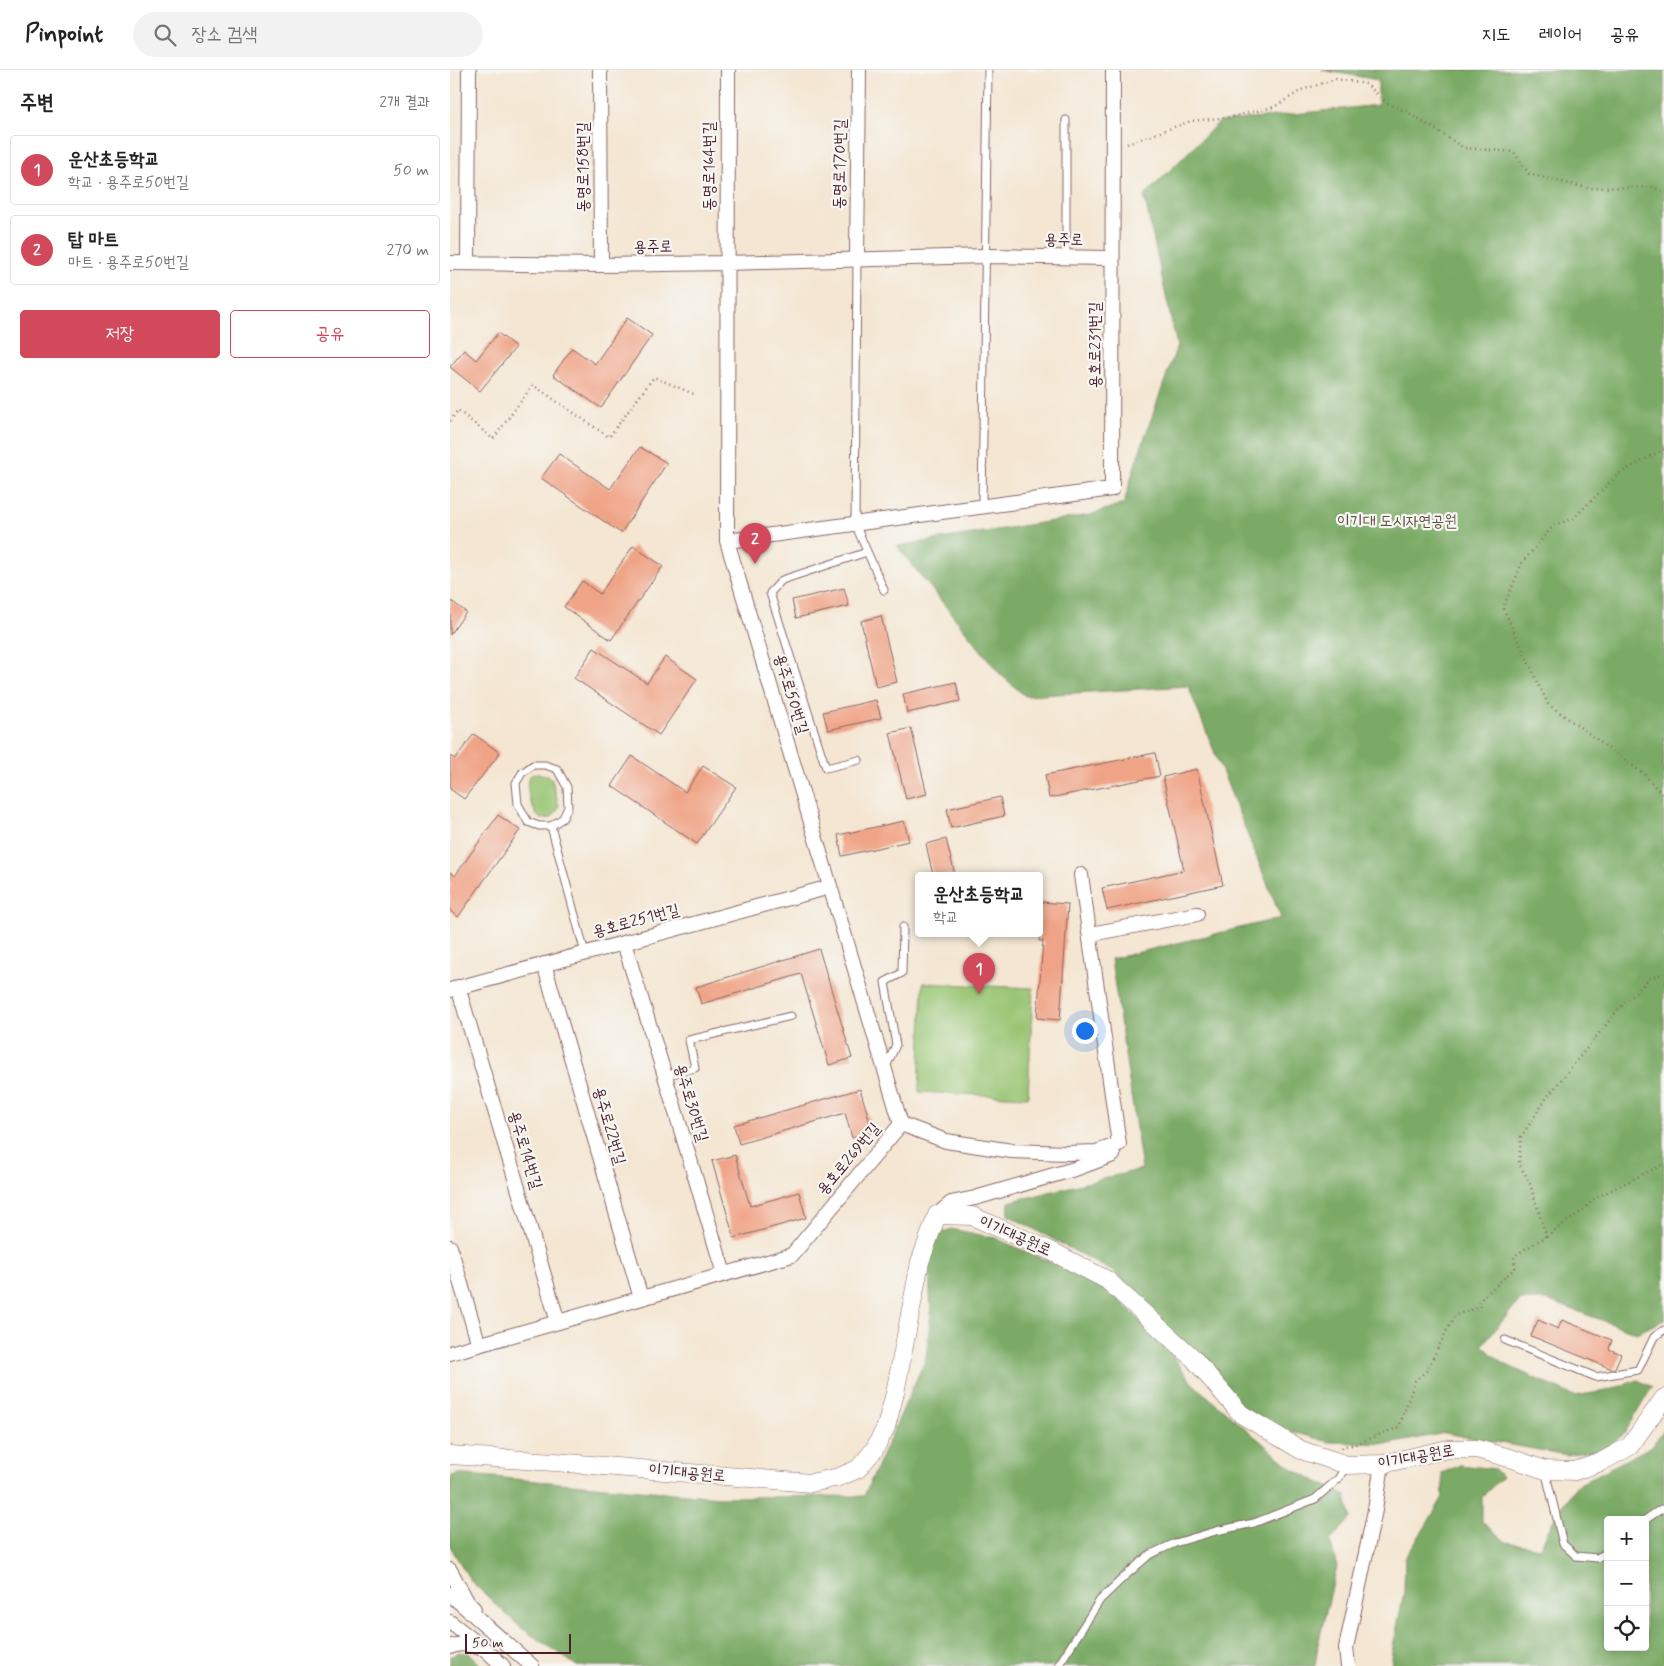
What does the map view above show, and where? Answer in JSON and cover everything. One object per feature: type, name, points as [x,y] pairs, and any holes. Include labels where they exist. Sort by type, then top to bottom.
[{"type":"street","points":[[468,263],[469,70]]},
{"type":"street","name":"동명로158번길","points":[[600,70],[601,265]]},
{"type":"street","name":"동명로164번길","points":[[726,263],[728,70]]},
{"type":"street","name":"동명로170번길","points":[[856,259],[858,70]]},
{"type":"street","name":"용호로231번길","points":[[727,541],[1112,489],[1113,70]]},
{"type":"street","name":"용주로","points":[[450,263],[601,265],[985,256],[1112,258]]},
{"type":"street","name":"용주로50번길","points":[[726,263],[727,541],[901,1124]]},
{"type":"street","points":[[937,1215],[951,1203],[975,1198],[1112,1156],[1118,1151],[1119,1144],[1082,875]]},
{"type":"street","name":"용호로251번길","points":[[454,989],[830,887]]},
{"type":"street","points":[[1091,934],[1197,914]]},
{"type":"street","name":"용주로30번길","points":[[624,943],[724,1274]]},
{"type":"street","name":"용주로22번길","points":[[544,964],[641,1298]]},
{"type":"street","name":"용주로14번길","points":[[454,989],[558,1322]]},
{"type":"street","name":"용호로269번길","points":[[450,1353],[792,1255],[901,1124],[946,1141],[1012,1151],[1096,1152],[1119,1144]]},
{"type":"street","name":"이기대공원로","points":[[450,1455],[811,1483],[839,1477],[858,1469],[874,1450],[886,1427],[896,1393],[920,1262],[937,1215],[972,1216],[1051,1251],[1107,1280],[1193,1358],[1241,1414],[1301,1450],[1341,1463],[1382,1464],[1448,1448],[1477,1450],[1513,1459],[1545,1470],[1574,1471],[1601,1462],[1630,1446],[1664,1398]]},
{"type":"street","points":[[450,1247],[479,1345]]},
{"type":"street","points":[[1348,1666],[1346,1648],[1375,1510],[1382,1464]]},
{"type":"street","points":[[450,1570],[468,1603],[496,1634]]},
{"type":"street","points":[[450,1594],[532,1666]]},
{"type":"street","points":[[450,1622],[496,1659]]},
{"type":"street","points":[[450,1647],[470,1644],[496,1659]]},
{"type":"lane","points":[[982,507],[988,70]]},
{"type":"lane","points":[[1066,120],[1066,257]]},
{"type":"lane","points":[[856,259],[855,524],[884,590]]},
{"type":"lane","points":[[859,760],[826,768],[770,594],[782,580],[867,552]]},
{"type":"lane","points":[[533,765],[545,765],[557,769],[567,787],[568,807],[563,818],[551,826],[539,826],[528,822],[518,804],[516,783],[522,774],[533,765]]},
{"type":"lane","points":[[551,826],[585,953]]},
{"type":"lane","points":[[885,1069],[896,1045],[885,982],[902,973],[903,927]]},
{"type":"lane","points":[[665,1076],[695,1068],[689,1040],[791,1016]]},
{"type":"lane","points":[[1505,1340],[1596,1378],[1638,1370],[1654,1337],[1664,1330]]},
{"type":"lane","points":[[1058,1666],[1100,1600],[1149,1555],[1175,1543],[1216,1531],[1254,1523],[1315,1499],[1338,1479],[1341,1463]]},
{"type":"lane","points":[[1545,1470],[1563,1544],[1576,1556],[1597,1558],[1604,1554]]},
{"type":"lane","points":[[1649,1517],[1660,1509],[1664,1509]]},
{"type":"path","points":[[1113,146],[1126,144],[1191,121],[1231,117],[1274,107],[1302,90],[1336,79],[1366,84],[1387,103],[1409,113],[1464,148],[1514,152],[1529,174],[1587,188],[1652,187],[1664,192]]},
{"type":"path","points":[[450,421],[458,410],[493,439],[533,385],[609,438],[654,377],[696,395]]},
{"type":"path","points":[[1664,448],[1618,474],[1573,519],[1554,525],[1522,563],[1503,608],[1548,704],[1644,774],[1664,797]]},
{"type":"path","points":[[1545,1237],[1529,1181],[1519,1164],[1521,1137],[1548,1096],[1618,1010],[1650,978],[1664,973]]},
{"type":"path","points":[[1341,1463],[1343,1446],[1353,1445],[1399,1428],[1415,1381],[1426,1371],[1455,1314],[1480,1307],[1478,1302],[1515,1268],[1514,1256],[1545,1237],[1595,1198],[1664,1164]]},
{"type":"green space","name":"이기대 도시자연공원","points":[[1322,70],[1664,70],[1664,1320],[1637,1333],[1547,1300],[1520,1300],[1482,1345],[1502,1363],[1574,1396],[1606,1391],[1638,1380],[1652,1387],[1624,1434],[1604,1449],[1567,1455],[1445,1433],[1390,1444],[1329,1442],[1276,1427],[1244,1408],[1112,1271],[1008,1215],[1009,1202],[1142,1169],[1111,959],[1281,918],[1188,686],[1025,696],[1000,674],[897,546],[1090,515],[1124,503],[1136,462],[1177,346],[1144,196],[1219,122],[1378,105],[1378,80]]},
{"type":"green space","points":[[537,773],[548,776],[552,780],[559,806],[551,818],[541,819],[538,817],[530,801],[528,780],[530,776]]},
{"type":"green space","points":[[923,983],[1033,988],[1028,1097],[919,1092]]},
{"type":"green space","points":[[951,1229],[995,1238],[1108,1288],[1167,1348],[1192,1383],[1293,1469],[1346,1496],[1351,1518],[1330,1541],[1337,1567],[1318,1644],[1315,1666],[577,1666],[520,1627],[470,1580],[450,1546],[450,1477],[457,1474],[720,1497],[864,1496],[926,1358],[931,1313],[929,1238]]},
{"type":"green space","points":[[1664,1429],[1664,1666],[1392,1666],[1391,1657],[1404,1592],[1405,1557],[1443,1497],[1442,1473],[1460,1465],[1495,1469],[1502,1477],[1482,1497],[1482,1522],[1506,1542],[1540,1548],[1557,1513],[1576,1486],[1652,1446]]},
{"type":"green space","points":[[459,1652],[471,1654],[481,1666],[450,1666],[450,1657]]},
{"type":"building","points":[[627,318],[652,335],[601,408],[553,375],[572,348],[595,364]]},
{"type":"building","points":[[498,333],[516,347],[480,391],[450,367],[464,350],[476,360]]},
{"type":"building","points":[[640,447],[667,463],[621,533],[541,478],[559,454],[610,489]]},
{"type":"building","points":[[633,546],[663,566],[611,640],[564,607],[582,581],[600,594]]},
{"type":"building","points":[[844,588],[849,606],[796,618],[792,600]]},
{"type":"building","points":[[450,600],[466,612],[450,635]]},
{"type":"building","points":[[881,616],[897,682],[876,687],[861,621]]},
{"type":"building","points":[[594,648],[647,683],[665,657],[697,679],[659,735],[574,678]]},
{"type":"building","points":[[956,682],[960,701],[907,713],[903,694]]},
{"type":"building","points":[[876,700],[881,718],[828,730],[823,712]]},
{"type":"building","points":[[911,728],[927,794],[906,799],[890,733]]},
{"type":"building","points":[[474,734],[500,753],[464,799],[450,789],[450,756],[455,759]]},
{"type":"building","points":[[1155,753],[1160,776],[1049,798],[1045,775]]},
{"type":"building","points":[[632,756],[685,792],[703,766],[736,787],[697,844],[612,786]]},
{"type":"building","points":[[1197,769],[1223,885],[1107,910],[1102,888],[1184,870],[1163,777]]},
{"type":"building","points":[[1000,797],[1004,816],[951,828],[947,809]]},
{"type":"building","points":[[498,815],[520,830],[458,917],[450,911],[450,872],[455,876]]},
{"type":"building","points":[[904,821],[909,841],[842,856],[838,835]]},
{"type":"building","points":[[946,839],[954,872],[932,872],[926,844]]},
{"type":"building","points":[[1043,902],[1068,904],[1060,1020],[1037,1018],[1043,941],[1039,941],[1039,937],[1043,937]]},
{"type":"building","points":[[819,949],[852,1058],[829,1065],[801,974],[701,1004],[696,987]]},
{"type":"building","points":[[860,1089],[873,1132],[852,1138],[845,1113],[739,1144],[734,1125]]},
{"type":"building","points":[[735,1155],[750,1206],[799,1192],[806,1218],[734,1238],[712,1161]]},
{"type":"building","points":[[1538,1320],[1558,1329],[1562,1320],[1612,1340],[1609,1349],[1621,1354],[1615,1368],[1612,1369],[1531,1336]]},
{"type":"place","name":"탑 마트","points":[[755,564]]},
{"type":"place","name":"운산초등학교","points":[[979,994]]}]
